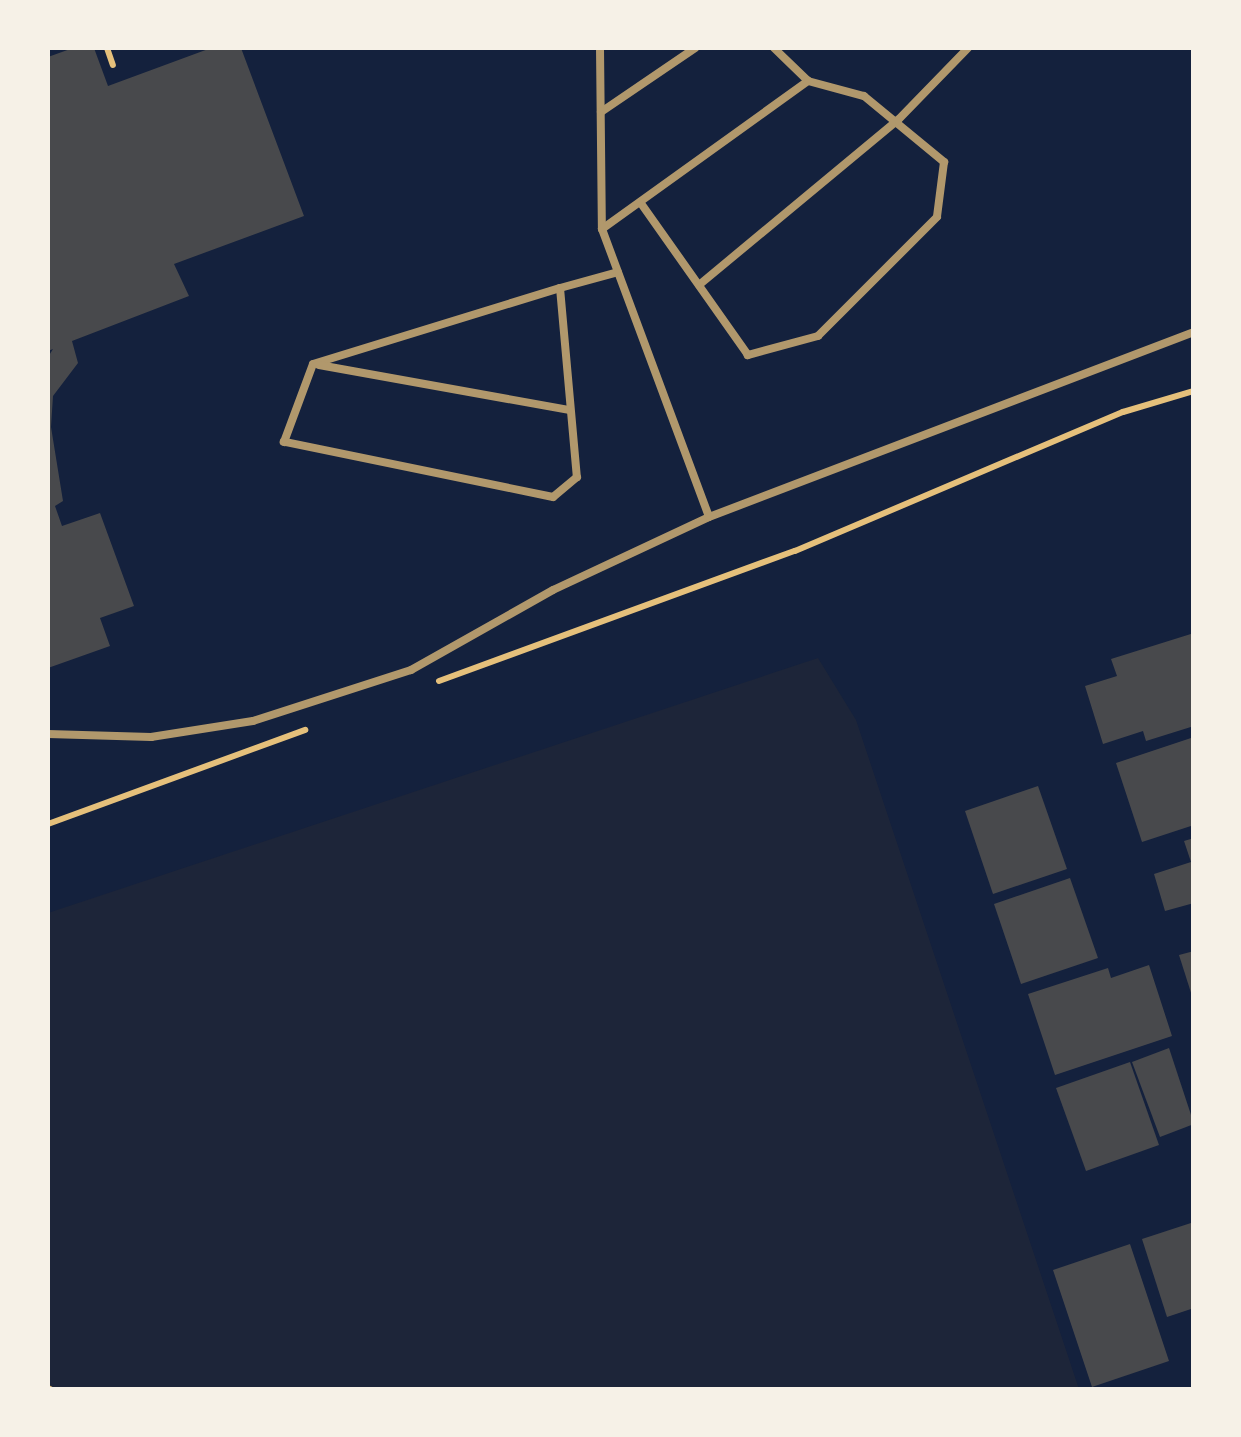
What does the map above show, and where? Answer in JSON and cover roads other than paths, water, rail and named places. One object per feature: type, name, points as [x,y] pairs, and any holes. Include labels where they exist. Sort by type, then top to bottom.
[{"type":"lane","points":[[600,48],[602,229],[708,517]]},
{"type":"lane","points":[[601,112],[695,48]]},
{"type":"lane","points":[[640,202],[748,355],[818,336],[937,217],[944,162],[898,120],[864,96],[808,81],[774,48]]},
{"type":"lane","points":[[699,285],[898,120],[968,48]]},
{"type":"lane","points":[[602,229],[808,81]]},
{"type":"lane","points":[[313,364],[618,272]]},
{"type":"lane","points":[[313,364],[284,442],[553,498],[577,477],[560,288]]},
{"type":"lane","points":[[48,734],[151,737],[253,721],[411,670],[553,590],[708,517],[1194,332]]},
{"type":"lane","points":[[313,364],[570,410]]}]
